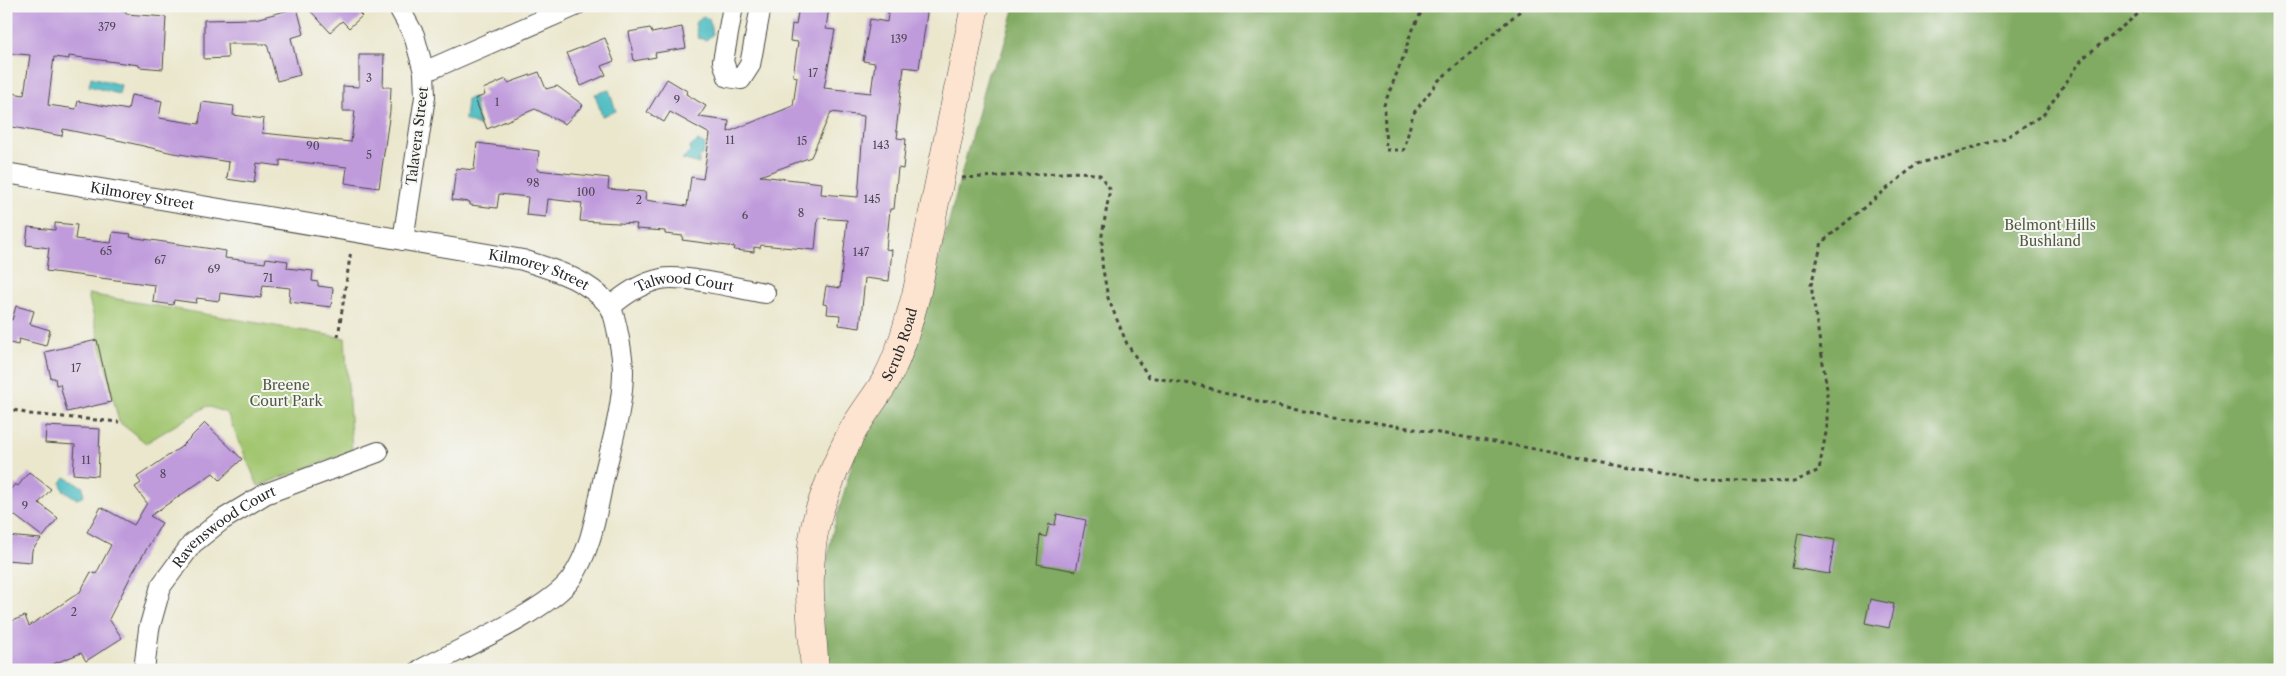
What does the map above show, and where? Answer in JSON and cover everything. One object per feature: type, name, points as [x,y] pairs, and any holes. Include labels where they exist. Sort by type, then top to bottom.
[{"type":"main road","name":"Scrub Road","points":[[815,670],[809,586],[819,512],[837,463],[852,433],[886,379],[904,337],[917,291],[975,6]]},
{"type":"street","name":"Talavera Street","points":[[398,6],[414,35],[424,72],[425,96],[403,240]]},
{"type":"street","points":[[424,72],[575,6]]},
{"type":"street","points":[[733,6],[722,61],[728,77],[741,79],[750,65],[761,6]]},
{"type":"street","name":"Kilmorey Street","points":[[6,173],[524,260],[560,271],[590,287],[610,307],[618,334],[624,370],[621,404],[586,554],[570,580],[547,601],[420,670]]},
{"type":"street","name":"Talwood Court","points":[[610,307],[631,290],[662,278],[691,280],[765,293]]},
{"type":"street","name":"Ravenswood Court","points":[[144,670],[149,630],[161,586],[192,544],[222,520],[265,494],[378,452]]},
{"type":"path","points":[[1424,6],[1409,38],[1384,106],[1386,150],[1404,150],[1414,114],[1439,80],[1526,6]]},
{"type":"path","points":[[940,179],[1081,172],[1100,175],[1110,189],[1102,235],[1102,264],[1108,298],[1126,344],[1149,377],[1197,385],[1285,408],[1512,446],[1698,480],[1794,482],[1819,470],[1827,427],[1827,389],[1811,285],[1822,242],[1917,164],[2005,138],[2044,114],[2083,58],[2148,6]]},
{"type":"path","points":[[338,337],[354,232]]},
{"type":"path","points":[[6,408],[30,414],[119,422]]},
{"type":"green space","name":"Belmont Hills Bushland","points":[[1015,6],[2280,6],[2280,670],[825,670],[822,586],[832,534],[855,454],[903,364],[939,259],[988,73],[1001,56]]},
{"type":"green space","name":"Breene Court Park","points":[[88,294],[345,338],[352,451],[258,486],[227,413],[207,406],[146,443],[119,422]]},
{"type":"water","points":[[703,16],[709,19],[713,34],[706,40],[698,38],[695,23]]},
{"type":"water","points":[[91,77],[121,85],[119,94],[89,86]]},
{"type":"water","points":[[609,90],[616,111],[602,116],[595,94]]},
{"type":"water","points":[[474,97],[479,126],[465,120],[467,99]]},
{"type":"water","points":[[698,141],[705,145],[703,154],[699,157],[699,164],[682,159],[690,152],[690,147]]},
{"type":"water","points":[[65,477],[83,487],[84,496],[77,499],[63,490],[61,483]]},
{"type":"building","points":[[6,6],[90,6],[126,11],[126,14],[166,17],[163,69],[69,56],[69,59],[54,57],[48,105],[76,109],[78,101],[128,110],[131,95],[162,101],[159,118],[199,124],[202,102],[234,106],[233,115],[264,119],[262,133],[351,142],[355,111],[343,111],[343,86],[359,87],[359,55],[384,55],[383,87],[391,87],[390,111],[379,188],[345,183],[347,167],[280,160],[280,166],[257,163],[254,183],[227,179],[229,162],[173,153],[63,129],[62,136],[6,126],[6,92],[24,95],[30,55],[6,53]]},
{"type":"building","points":[[306,6],[358,6],[355,9],[362,16],[349,28],[342,21],[330,32]]},
{"type":"building","points":[[799,6],[829,6],[826,29],[835,30],[824,88],[871,93],[875,63],[863,61],[870,19],[887,22],[889,6],[928,6],[919,69],[904,67],[896,131],[898,131],[897,138],[906,139],[903,169],[898,168],[894,209],[890,209],[886,249],[892,250],[889,281],[865,278],[860,328],[839,325],[840,315],[827,314],[828,305],[823,304],[826,286],[840,288],[847,220],[818,218],[815,250],[761,245],[760,248],[754,247],[754,252],[734,250],[735,247],[682,240],[683,236],[665,234],[665,231],[636,229],[637,224],[580,221],[582,203],[548,199],[546,217],[526,215],[528,197],[499,194],[497,208],[470,205],[470,202],[452,200],[456,168],[474,170],[477,143],[539,151],[537,170],[609,178],[608,189],[646,192],[645,200],[687,206],[691,177],[703,179],[710,134],[670,112],[664,122],[647,112],[667,79],[687,91],[686,94],[706,106],[699,117],[729,121],[728,132],[793,106],[797,77],[793,76],[798,42],[790,41],[792,24],[796,25]],"holes":[[[831,112],[864,116],[858,197],[821,194],[822,183],[760,176],[811,157]]]},
{"type":"building","points":[[297,8],[304,34],[291,38],[300,75],[277,81],[267,44],[227,44],[228,58],[204,59],[204,20],[255,19]]},
{"type":"building","points":[[682,27],[686,48],[655,53],[656,57],[634,61],[629,32],[650,28],[652,33]]},
{"type":"building","points":[[605,38],[614,61],[602,66],[606,75],[581,86],[567,53]]},
{"type":"building","points":[[539,72],[546,89],[557,86],[583,105],[565,124],[535,109],[487,129],[475,99],[485,95],[483,89],[506,79],[508,83]]},
{"type":"building","points":[[55,223],[77,225],[75,239],[111,243],[113,232],[131,234],[130,237],[226,251],[225,258],[265,263],[266,258],[288,261],[287,268],[313,271],[312,281],[318,282],[318,286],[333,288],[331,307],[289,302],[290,288],[263,285],[261,298],[220,293],[219,301],[197,298],[196,303],[174,300],[173,305],[153,302],[155,285],[46,271],[49,248],[26,245],[28,227],[55,230]]},
{"type":"building","points":[[16,306],[34,311],[30,324],[50,330],[46,346],[19,339],[18,345],[6,342],[6,318],[12,320]]},
{"type":"building","points":[[97,340],[111,402],[67,412],[60,384],[56,385],[55,378],[51,378],[45,352]]},
{"type":"building","points":[[205,423],[242,459],[220,480],[213,473],[150,516],[162,523],[133,572],[109,619],[122,638],[86,661],[81,653],[48,666],[50,670],[6,670],[6,623],[25,616],[29,626],[80,592],[91,572],[96,574],[111,545],[87,532],[101,507],[134,525],[147,503],[135,487],[141,483],[137,477],[181,447]]},
{"type":"building","points":[[46,426],[100,429],[98,476],[73,474],[75,445],[45,443]]},
{"type":"building","points":[[29,472],[51,489],[39,503],[58,518],[43,537],[6,509],[6,495],[15,484],[18,486]]},
{"type":"building","points":[[1057,514],[1086,520],[1076,571],[1037,564],[1040,535],[1046,537],[1049,524],[1055,525]]},
{"type":"building","points":[[1798,533],[1835,540],[1829,574],[1792,568]]},
{"type":"building","points":[[6,536],[41,539],[32,550],[31,562],[6,560]]},
{"type":"building","points":[[1870,599],[1894,604],[1889,628],[1865,623]]}]
